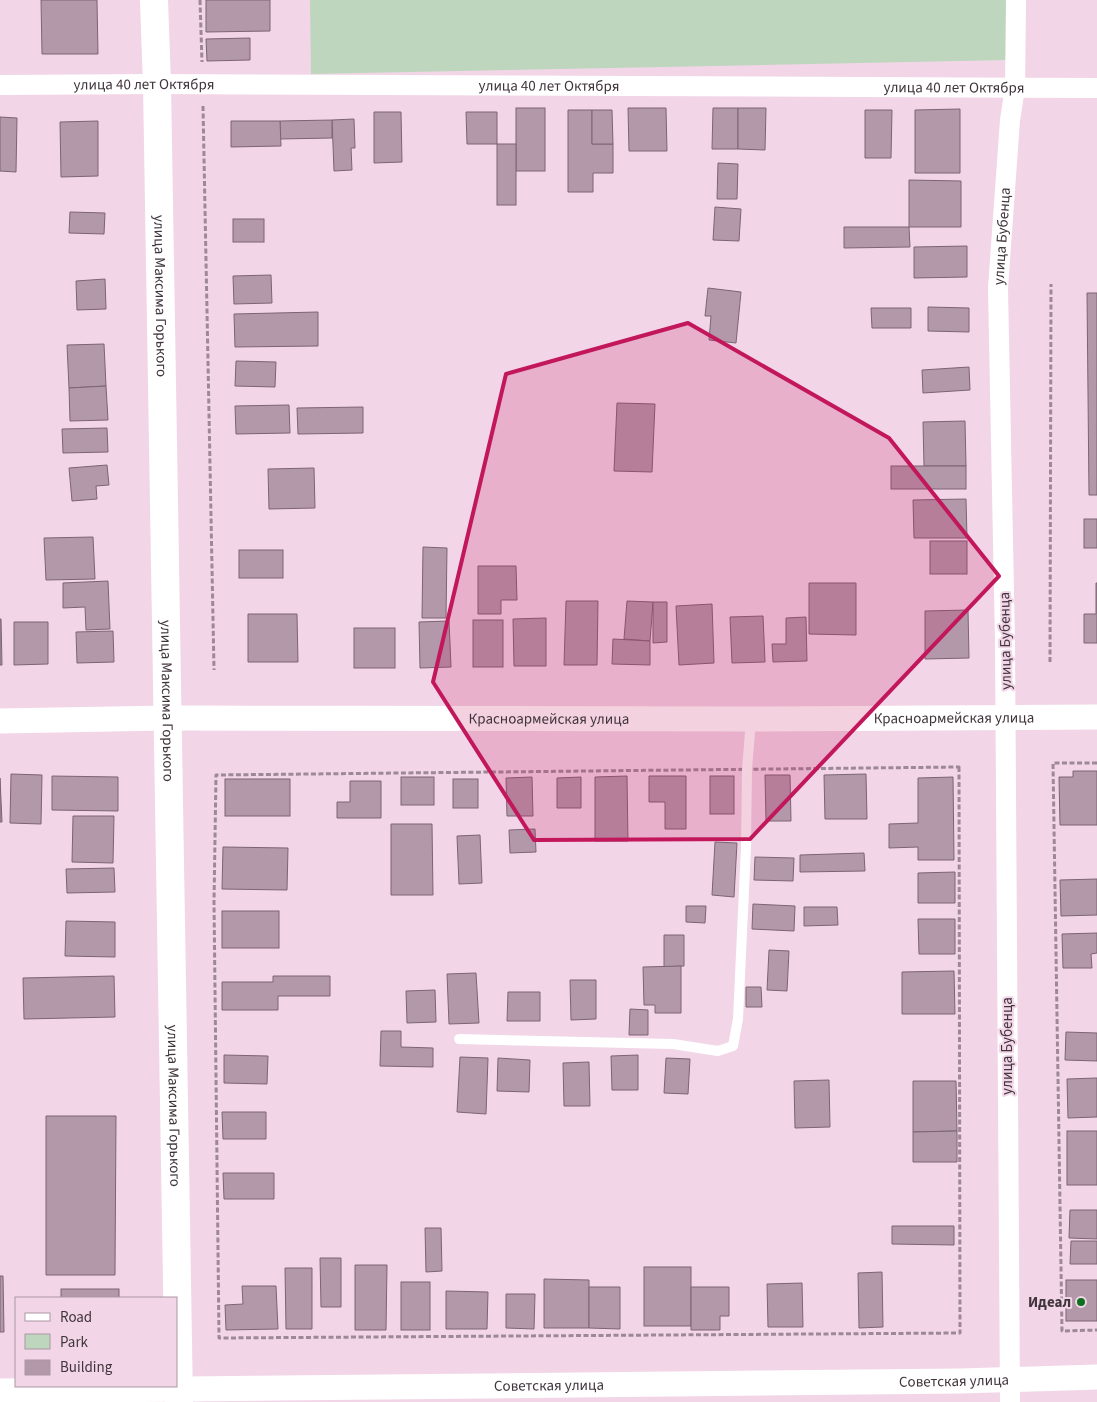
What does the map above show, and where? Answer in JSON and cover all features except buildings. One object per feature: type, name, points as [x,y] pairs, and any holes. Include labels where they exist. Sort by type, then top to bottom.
[{"type":"main road","name":"улица Максима Горького","points":[[154,0],[177,1297]]},
{"type":"main road","name":"улица Максима Горького","points":[[178,1334],[179,1396]]},
{"type":"street","name":"улица Бубенца","points":[[1010,1391],[1006,717],[998,288],[1010,120],[1015,88],[1016,0]]},
{"type":"street","name":"улица 40 лет Октября","points":[[0,85],[1097,88]]},
{"type":"street","name":"Красноармейская улица","points":[[0,721],[168,718],[751,719],[1097,717]]},
{"type":"street","name":"Советская улица","points":[[0,1391],[179,1396],[1010,1391],[1097,1376]]},
{"type":"lane","points":[[459,1039],[673,1044],[718,1051],[733,1046],[738,1019],[746,847],[747,769],[751,719]]},
{"type":"path","points":[[200,0],[214,670]]},
{"type":"path","points":[[1050,662],[1051,284]]},
{"type":"path","points":[[1097,763],[1054,763],[1062,1331],[1097,1330]]},
{"type":"path","points":[[216,775],[214,902],[219,1338]]},
{"type":"highlighted area","points":[[688,323],[889,438],[999,576],[750,839],[534,840],[433,682],[506,374]]},
{"type":"green space","points":[[310,0],[1010,0],[1009,60],[311,74]]},
{"type":"place","name":"Идеал","points":[[1081,1302]]}]
